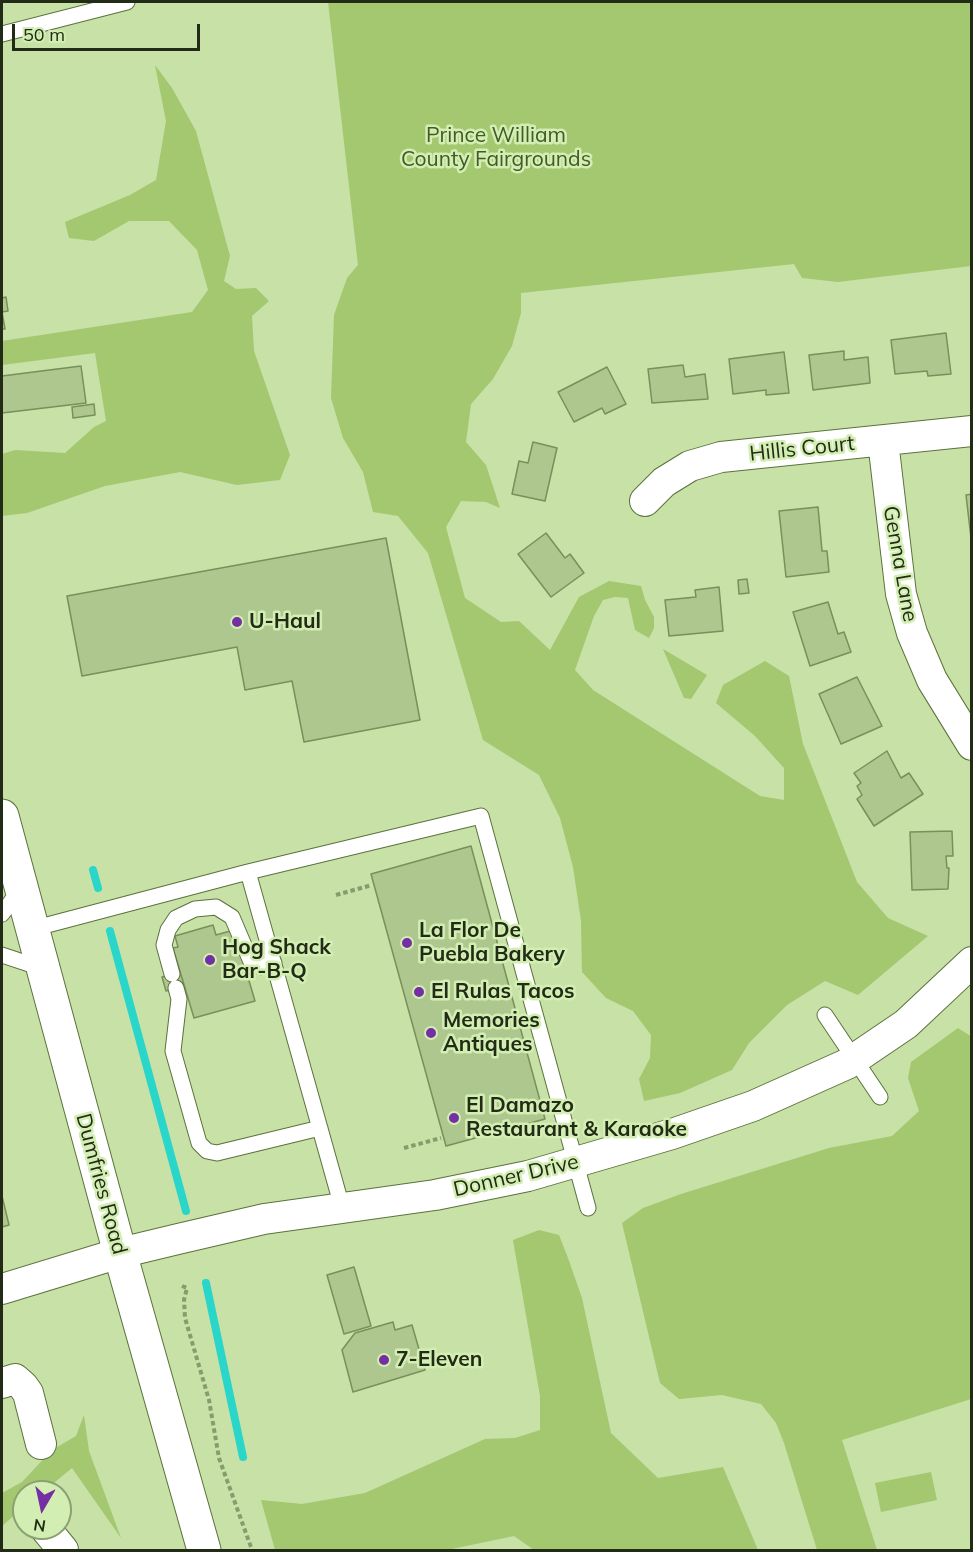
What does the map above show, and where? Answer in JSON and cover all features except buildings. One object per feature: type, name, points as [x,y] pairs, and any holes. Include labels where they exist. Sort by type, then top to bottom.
[{"type":"main road","name":"Dumfries Road","points":[[2,816],[204,1551]]},
{"type":"street","name":"Hillis Court","points":[[645,501],[664,482],[690,466],[721,457],[972,431]]},
{"type":"street","name":"Genna Lane","points":[[883,441],[888,502],[904,604],[932,680],[972,745]]},
{"type":"street","name":"Donner Drive","points":[[2,1289],[120,1252],[264,1219],[447,1193],[528,1176],[753,1106],[855,1059],[906,1024],[972,962]]},
{"type":"street","points":[[2,1383],[15,1379],[28,1393],[40,1444]]},
{"type":"lane","points":[[2,34],[127,2]]},
{"type":"lane","points":[[32,929],[248,872],[481,816],[588,1208]]},
{"type":"lane","points":[[248,872],[342,1207]]},
{"type":"lane","points":[[2,914],[21,887]]},
{"type":"lane","points":[[274,963],[261,967],[252,964],[232,917],[216,907],[195,909],[176,918],[168,930],[164,945],[179,999],[173,1051],[199,1143],[207,1151],[217,1153],[320,1128]]},
{"type":"lane","points":[[2,955],[43,969]]},
{"type":"lane","points":[[825,1015],[880,1097]]},
{"type":"path","points":[[336,895],[372,885]]},
{"type":"path","points":[[404,1148],[441,1138]]},
{"type":"path","points":[[182,1286],[187,1288],[183,1300],[185,1318],[209,1400],[219,1458],[252,1551]]},
{"type":"green space","name":"Prince William County Fairgrounds","points":[[328,2],[971,2],[971,266],[838,282],[802,278],[794,264],[521,293],[521,313],[512,346],[493,379],[471,404],[466,442],[486,465],[500,508],[486,502],[461,501],[446,527],[465,598],[501,622],[519,621],[550,650],[579,597],[609,581],[641,586],[654,617],[654,628],[649,638],[635,630],[628,598],[615,597],[603,600],[594,616],[575,670],[593,690],[760,796],[784,800],[784,768],[755,736],[716,703],[723,685],[765,661],[789,676],[803,744],[857,882],[888,918],[928,936],[858,995],[825,981],[787,1005],[749,1043],[732,1070],[680,1093],[644,1101],[639,1079],[650,1058],[651,1035],[633,1011],[606,998],[582,972],[581,921],[573,867],[560,818],[539,775],[483,740],[428,553],[398,516],[373,512],[363,472],[343,438],[331,398],[334,315],[347,278],[358,265]]},
{"type":"green space","points":[[155,65],[172,88],[196,131],[230,256],[224,281],[236,289],[256,288],[269,301],[252,316],[254,351],[290,455],[280,480],[237,485],[180,472],[105,486],[27,513],[2,516],[2,454],[15,450],[65,453],[94,427],[106,421],[95,353],[2,365],[2,341],[192,312],[208,290],[197,250],[169,221],[129,221],[94,241],[69,238],[65,222],[130,195],[156,180],[166,121]]},
{"type":"green space","points":[[663,649],[707,675],[691,699],[684,698]]},
{"type":"green space","points":[[958,1028],[972,1037],[971,1399],[842,1440],[877,1550],[817,1550],[784,1443],[776,1423],[761,1404],[722,1395],[679,1399],[660,1383],[622,1223],[643,1208],[681,1194],[829,1148],[892,1136],[919,1111],[908,1078],[911,1062]]},
{"type":"green space","points":[[539,1230],[559,1235],[568,1258],[582,1298],[611,1433],[658,1478],[723,1467],[758,1550],[534,1550],[514,1536],[447,1550],[275,1550],[261,1500],[302,1504],[365,1493],[485,1439],[515,1438],[540,1430],[540,1396],[513,1240]]},
{"type":"green space","points":[[84,1415],[89,1451],[121,1538],[72,1468],[58,1480],[24,1480],[52,1450],[76,1436]]},
{"type":"green space","points":[[931,1472],[937,1500],[881,1512],[875,1483]]},
{"type":"green space","points":[[12,1488],[12,1517],[2,1526],[2,1493]]},
{"type":"waterway","points":[[93,870],[98,888]]},
{"type":"waterway","points":[[110,931],[186,1211]]},
{"type":"waterway","points":[[206,1283],[243,1457]]},
{"type":"place","name":"U-Haul","points":[[237,622]]},
{"type":"place","name":"La Flor De Puebla Bakery","points":[[407,943]]},
{"type":"place","name":"Hog Shack Bar-B-Q","points":[[210,960]]},
{"type":"place","name":"El Rulas Tacos","points":[[419,992]]},
{"type":"place","name":"Memories Antiques","points":[[431,1033]]},
{"type":"place","name":"El Damazo Restaurant & Karaoke","points":[[454,1118]]},
{"type":"place","name":"7-Eleven","points":[[384,1360]]}]
